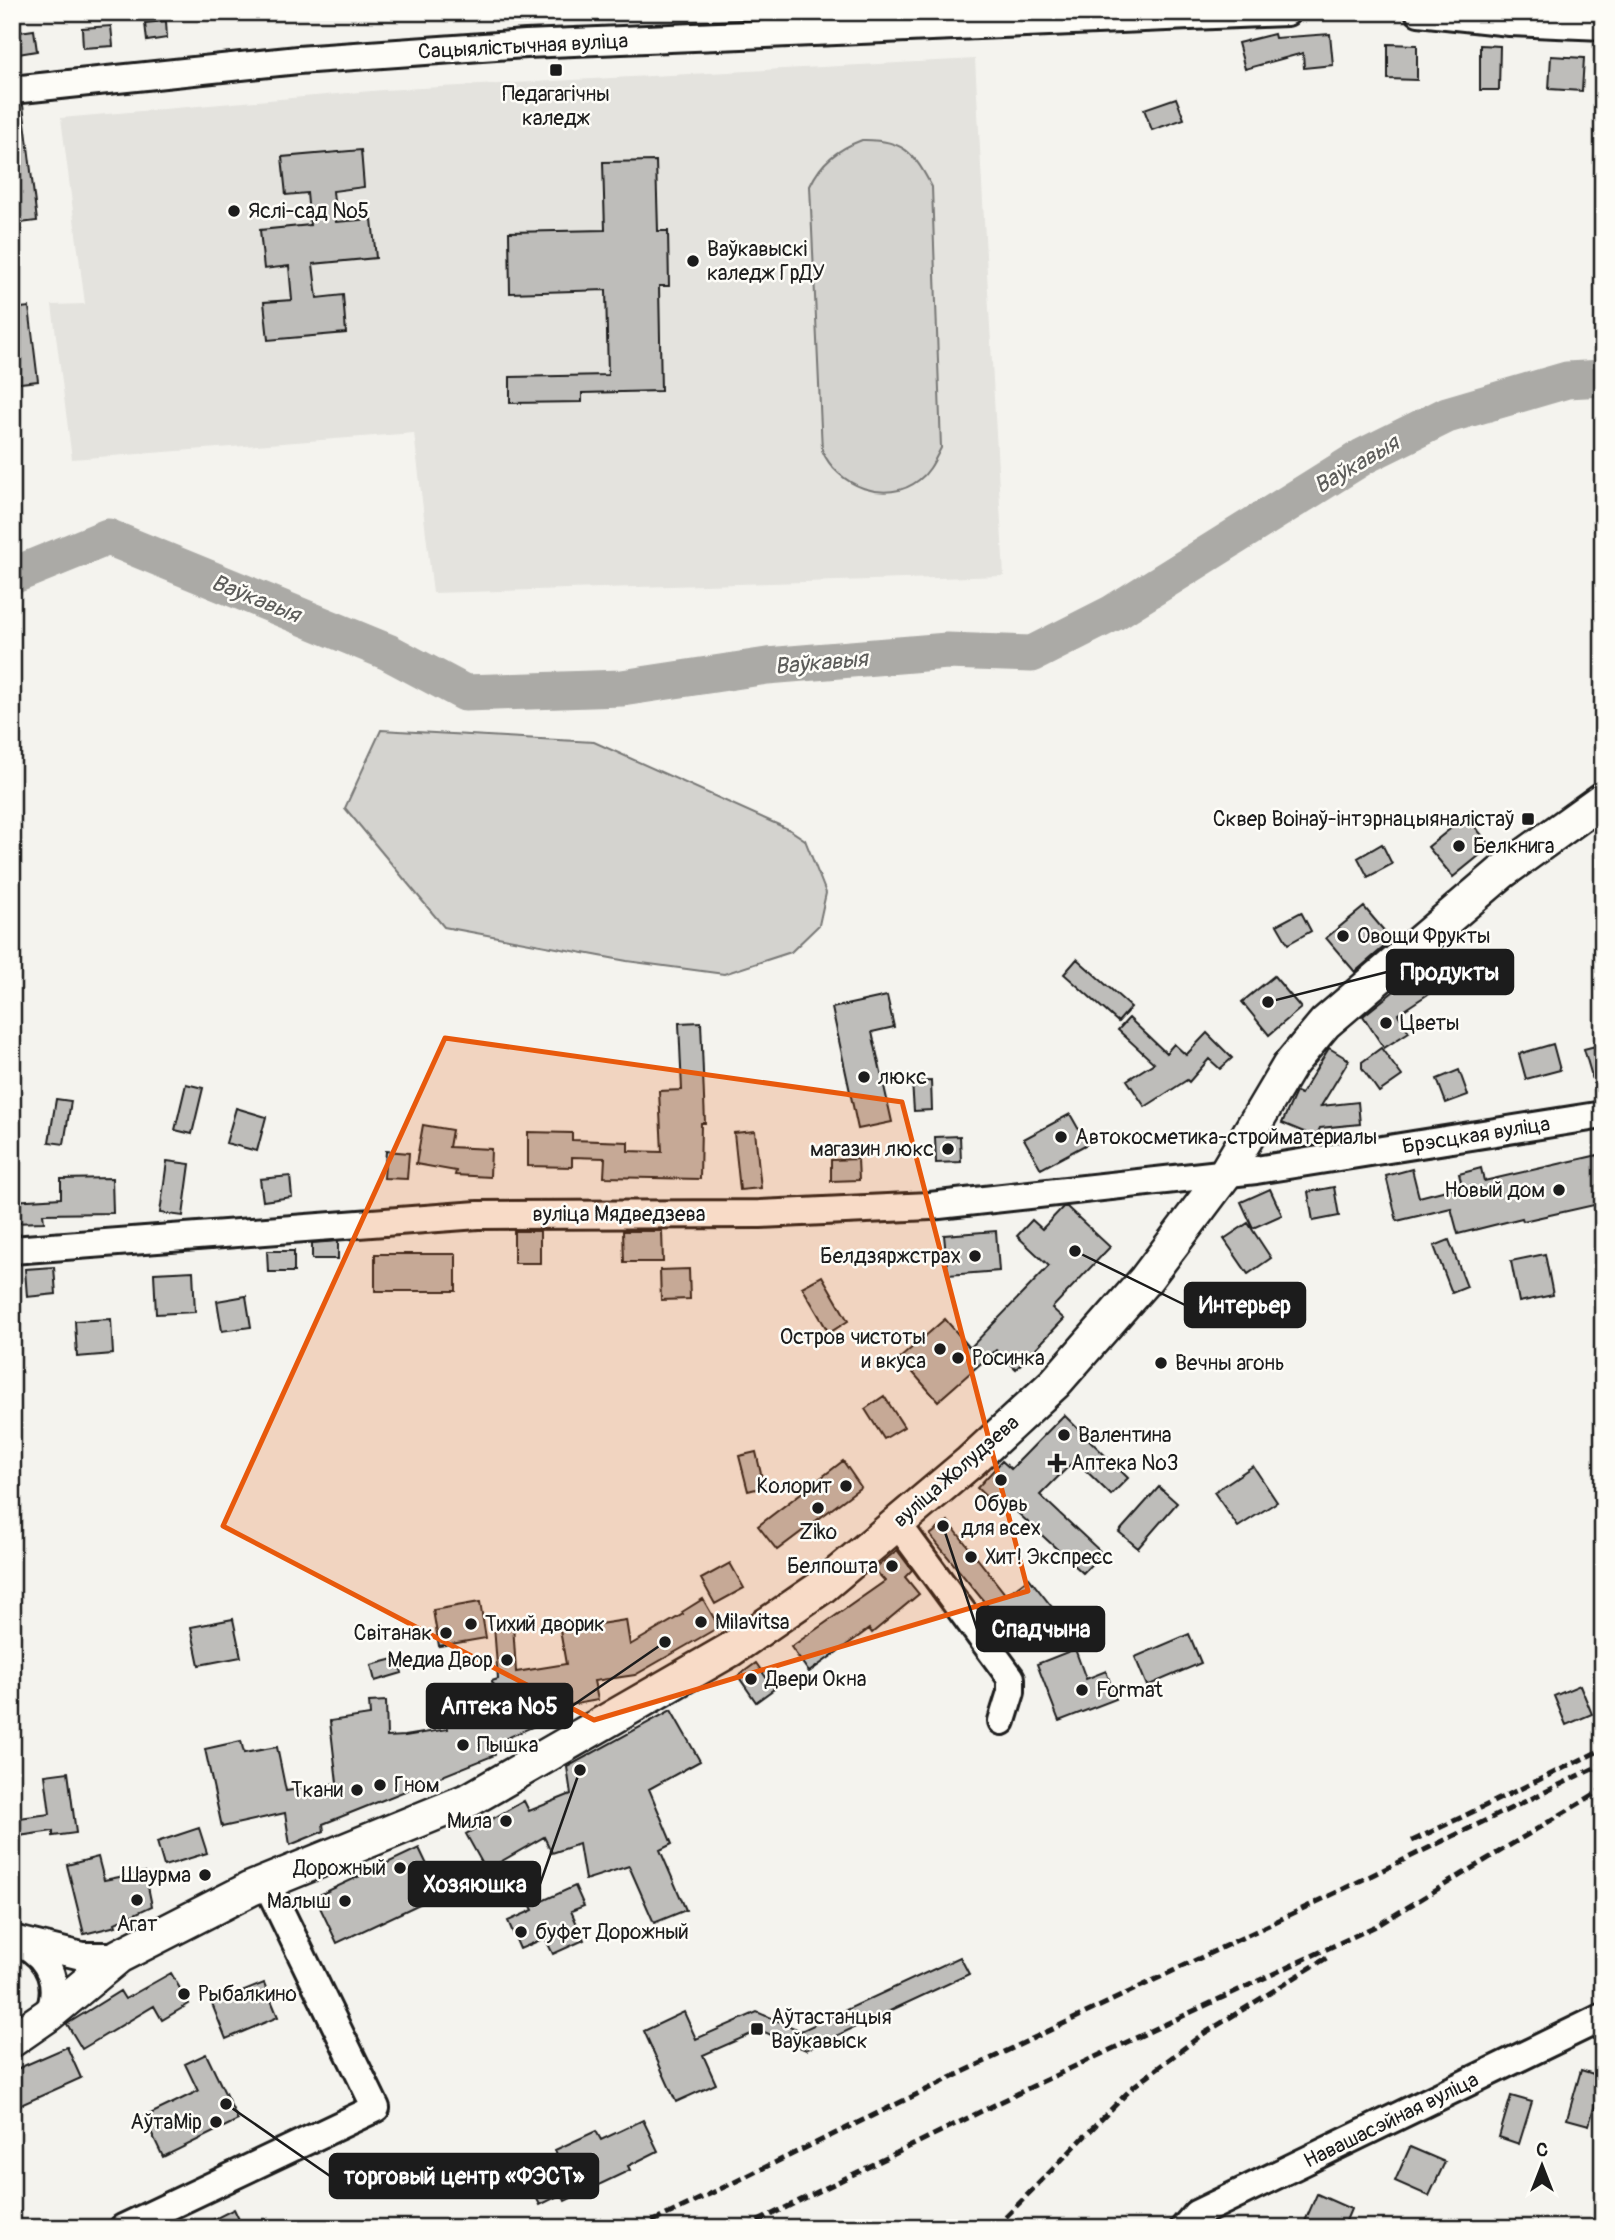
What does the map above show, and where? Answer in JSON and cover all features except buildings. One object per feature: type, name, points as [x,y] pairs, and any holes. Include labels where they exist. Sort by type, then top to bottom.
[{"type":"main road","name":"вуліца Жолудзева","points":[[27,2027],[119,1956],[266,1882],[471,1799],[730,1650],[822,1586],[897,1524],[1055,1383],[1146,1279],[1224,1174],[1289,1066],[1325,1023],[1502,872],[1603,799]]},
{"type":"street","name":"Сацыялістычная вуліца","points":[[12,90],[298,60],[526,44],[1287,12]]},
{"type":"street","points":[[1419,12],[1510,22],[1603,26]]},
{"type":"street","name":"Брэсцкая вуліца","points":[[1224,1174],[1603,1115]]},
{"type":"street","name":"вуліца Мядведзева","points":[[12,1250],[478,1215],[760,1214],[930,1206],[1172,1177],[1224,1174]]},
{"type":"street","points":[[897,1524],[1011,1678],[1011,1692],[1002,1721]]},
{"type":"street","points":[[122,2228],[376,2108],[266,1882]]},
{"type":"street","points":[[14,1940],[82,1956],[119,1956]]},
{"type":"street","points":[[14,1940],[40,1955],[52,1976],[55,1990],[27,2027]]},
{"type":"street","name":"Навашасэйная вуліца","points":[[1184,2228],[1196,2214],[1603,2017]]},
{"type":"highlighted area","points":[[445,1038],[902,1102],[1028,1591],[594,1720],[223,1526]]},
{"type":"shaded area","name":"Ваўкавыскі каледж ГрДУ","points":[[975,59],[1004,576],[433,593],[414,433],[72,459],[52,305],[85,304],[61,118],[383,90]]},
{"type":"shaded area","points":[[862,140],[888,142],[906,150],[932,187],[941,448],[923,477],[906,488],[892,491],[864,488],[851,482],[829,463],[822,450],[810,186],[831,157]]},
{"type":"shaded area","points":[[381,730],[594,742],[790,830],[805,840],[826,893],[819,925],[791,952],[724,974],[627,961],[444,927],[345,808]]},
{"type":"waterway","name":"Ваўкавыя","points":[[12,576],[108,537],[388,652],[465,693],[622,688],[767,666],[947,651],[1032,654],[1113,613],[1364,456],[1447,415],[1567,380],[1603,378]]},
{"type":"railway","points":[[1412,1841],[1603,1749]]},
{"type":"railway","points":[[639,2228],[1603,1764]]},
{"type":"railway","points":[[744,2228],[1037,2084],[1378,1925],[1603,1789]]},
{"type":"railway","points":[[995,2228],[1134,2086],[1200,2036],[1328,1957]]},
{"type":"place","name":"Педагагічны каледж","points":[[556,70]]},
{"type":"place","name":"Яслі-сад №5","points":[[234,211]]},
{"type":"place","name":"Ваўкавыскі каледж ГрДУ","points":[[693,261]]},
{"type":"place","name":"Сквер Воінаў-інтэрнацыяналістаў","points":[[1528,819]]},
{"type":"place","name":"Белкнига","points":[[1459,846]]},
{"type":"place","name":"Овощи Фрукты","points":[[1343,936]]},
{"type":"place","name":"Продукты","points":[[1268,1002]]},
{"type":"place","name":"Цветы","points":[[1386,1023]]},
{"type":"place","name":"люкс","points":[[864,1077]]},
{"type":"place","name":"Автокосметика-стройматериалы","points":[[1061,1137]]},
{"type":"place","name":"магазин люкс","points":[[948,1149]]},
{"type":"place","name":"Новый дом","points":[[1559,1190]]},
{"type":"place","name":"Интерьер","points":[[1075,1251]]},
{"type":"place","name":"Белдзяржстрах","points":[[975,1256]]},
{"type":"place","name":"Остров чистоты и вкуса","points":[[940,1349]]},
{"type":"place","name":"Росинка","points":[[958,1358]]},
{"type":"place","name":"Вечны агонь","points":[[1161,1363]]},
{"type":"place","name":"Валентина","points":[[1064,1435]]},
{"type":"place","name":"Аптека №3","points":[[1057,1463]]},
{"type":"place","name":"Обувь для всех","points":[[1001,1480]]},
{"type":"place","name":"Колорит","points":[[846,1486]]},
{"type":"place","name":"Ziko","points":[[818,1508]]},
{"type":"place","name":"Спадчына","points":[[943,1526]]},
{"type":"place","name":"Хит! Экспресс","points":[[971,1557]]},
{"type":"place","name":"Белпошта","points":[[892,1566]]},
{"type":"place","name":"Milavitsa","points":[[701,1622]]},
{"type":"place","name":"Тихий дворик","points":[[471,1624]]},
{"type":"place","name":"Світанак","points":[[446,1633]]},
{"type":"place","name":"Аптека №5","points":[[665,1642]]},
{"type":"place","name":"Медиа Двор","points":[[507,1660]]},
{"type":"place","name":"Двери Окна","points":[[751,1679]]},
{"type":"place","name":"Format","points":[[1082,1690]]},
{"type":"place","name":"Пышка","points":[[463,1745]]},
{"type":"place","name":"Хозяюшка","points":[[580,1770]]},
{"type":"place","name":"Гном","points":[[380,1785]]},
{"type":"place","name":"Ткани","points":[[357,1790]]},
{"type":"place","name":"Мила","points":[[506,1821]]},
{"type":"place","name":"Дорожный","points":[[400,1868]]},
{"type":"place","name":"Шаурма","points":[[205,1875]]},
{"type":"place","name":"Агат","points":[[137,1900]]},
{"type":"place","name":"Малыш","points":[[345,1901]]},
{"type":"place","name":"буфет Дорожный","points":[[521,1932]]},
{"type":"place","name":"Рыбалкино","points":[[184,1994]]},
{"type":"place","name":"Аўтастанцыя Ваўкавыск","points":[[757,2029]]},
{"type":"place","name":"торговый центр «ФЭСТ»","points":[[226,2104]]},
{"type":"place","name":"АўтаМір","points":[[216,2122]]}]
